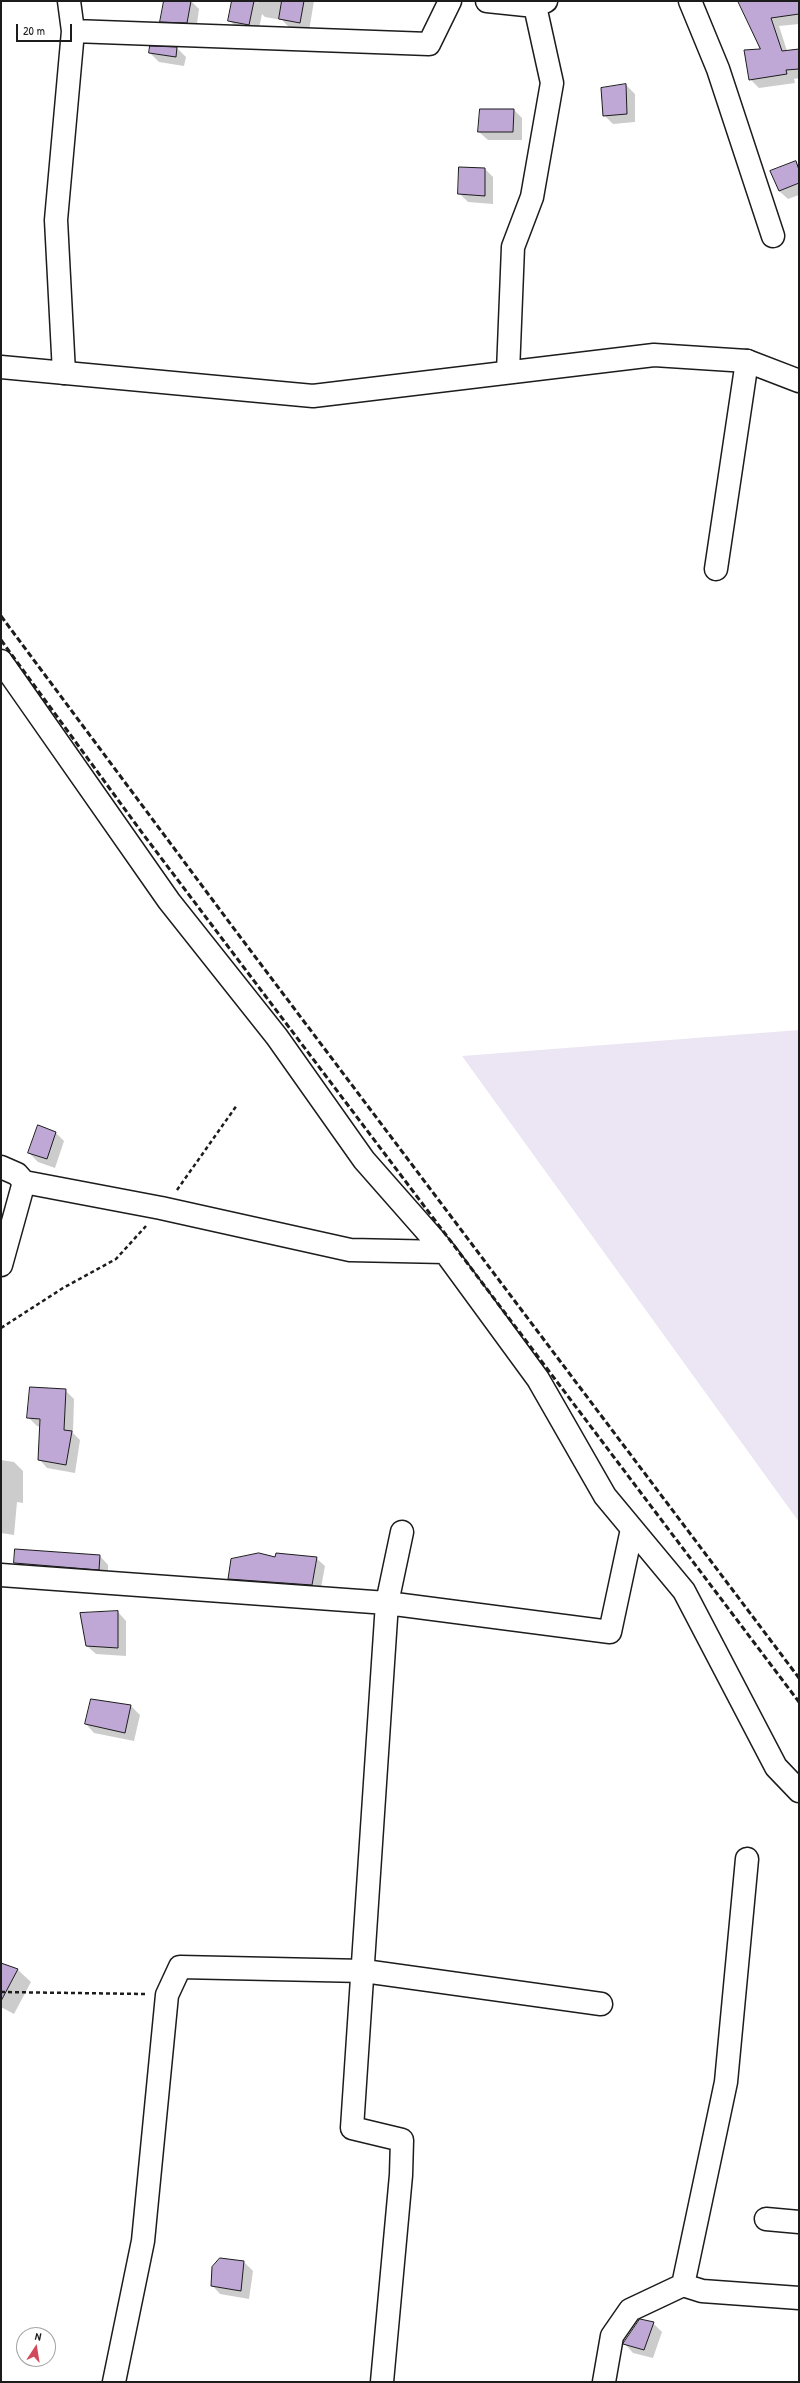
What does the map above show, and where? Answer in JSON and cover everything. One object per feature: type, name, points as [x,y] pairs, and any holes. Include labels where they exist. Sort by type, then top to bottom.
[{"type":"street","points":[[64,373],[56,220],[73,31],[69,1]]},
{"type":"street","points":[[73,31],[429,44],[450,1]]},
{"type":"street","points":[[487,1],[540,4],[552,83],[532,197],[513,247],[508,372]]},
{"type":"street","points":[[690,1],[718,69],[773,236]]},
{"type":"street","points":[[1,367],[313,396],[654,355],[747,361],[799,381]]},
{"type":"street","points":[[716,569],[747,361]]},
{"type":"street","points":[[1,661],[169,901],[277,1037],[364,1160],[445,1252],[538,1379],[605,1496],[684,1591],[776,1767],[799,1791]]},
{"type":"street","points":[[1,1167],[17,1174],[24,1182],[161,1208],[350,1250],[445,1252]]},
{"type":"street","points":[[1,1265],[24,1182]]},
{"type":"street","points":[[1,1575],[387,1603],[610,1632],[632,1529]]},
{"type":"street","points":[[382,2382],[401,2175],[402,2140],[352,2128],[364,1972],[387,1603],[402,1532]]},
{"type":"street","points":[[683,2285],[726,2082],[747,1859]]},
{"type":"street","points":[[114,2382],[143,2241],[167,1995],[180,1967],[364,1972],[601,2004]]},
{"type":"street","points":[[766,2219],[799,2222]]},
{"type":"street","points":[[604,2382],[612,2336],[630,2310],[683,2285],[702,2290],[799,2298]]},
{"type":"path","points":[[1,1328],[62,1288],[116,1259],[183,1184],[237,1105]]},
{"type":"path","points":[[1,1992],[167,1995]]},
{"type":"shaded area","points":[[799,1030],[799,1522],[462,1056]]},
{"type":"building","points":[[164,1],[191,1],[187,23],[160,22]]},
{"type":"building","points":[[232,1],[254,1],[249,25],[228,21]]},
{"type":"building","points":[[282,1],[304,1],[300,23],[279,19]]},
{"type":"building","points":[[738,1],[799,1],[799,14],[771,18],[782,51],[799,49],[799,69],[786,70],[787,74],[749,80],[744,50],[760,49]]},
{"type":"building","points":[[150,46],[177,47],[176,57],[149,53]]},
{"type":"building","points":[[626,84],[627,114],[603,116],[601,88]]},
{"type":"building","points":[[480,109],[514,109],[513,132],[478,132]]},
{"type":"building","points":[[796,161],[799,170],[799,183],[779,191],[770,171]]},
{"type":"building","points":[[459,167],[485,168],[485,196],[458,194]]},
{"type":"building","points":[[38,1125],[56,1132],[47,1159],[28,1153]]},
{"type":"building","points":[[30,1387],[66,1389],[64,1430],[72,1431],[66,1465],[38,1460],[40,1419],[27,1418]]},
{"type":"building","points":[[15,1549],[100,1555],[99,1570],[14,1563]]},
{"type":"building","points":[[259,1553],[275,1557],[276,1553],[317,1557],[312,1585],[228,1579],[231,1559]]},
{"type":"building","points":[[118,1611],[118,1648],[86,1646],[80,1613]]},
{"type":"building","points":[[91,1699],[131,1705],[125,1733],[85,1724]]},
{"type":"building","points":[[1,1963],[18,1969],[1,2001]]},
{"type":"building","points":[[220,2258],[244,2261],[241,2291],[211,2286],[212,2267]]},
{"type":"building","points":[[640,2319],[654,2322],[644,2350],[623,2344]]},
{"type":"railway","points":[[1,616],[232,926],[799,1678]]},
{"type":"railway","points":[[1,640],[143,834],[799,1702]]}]
